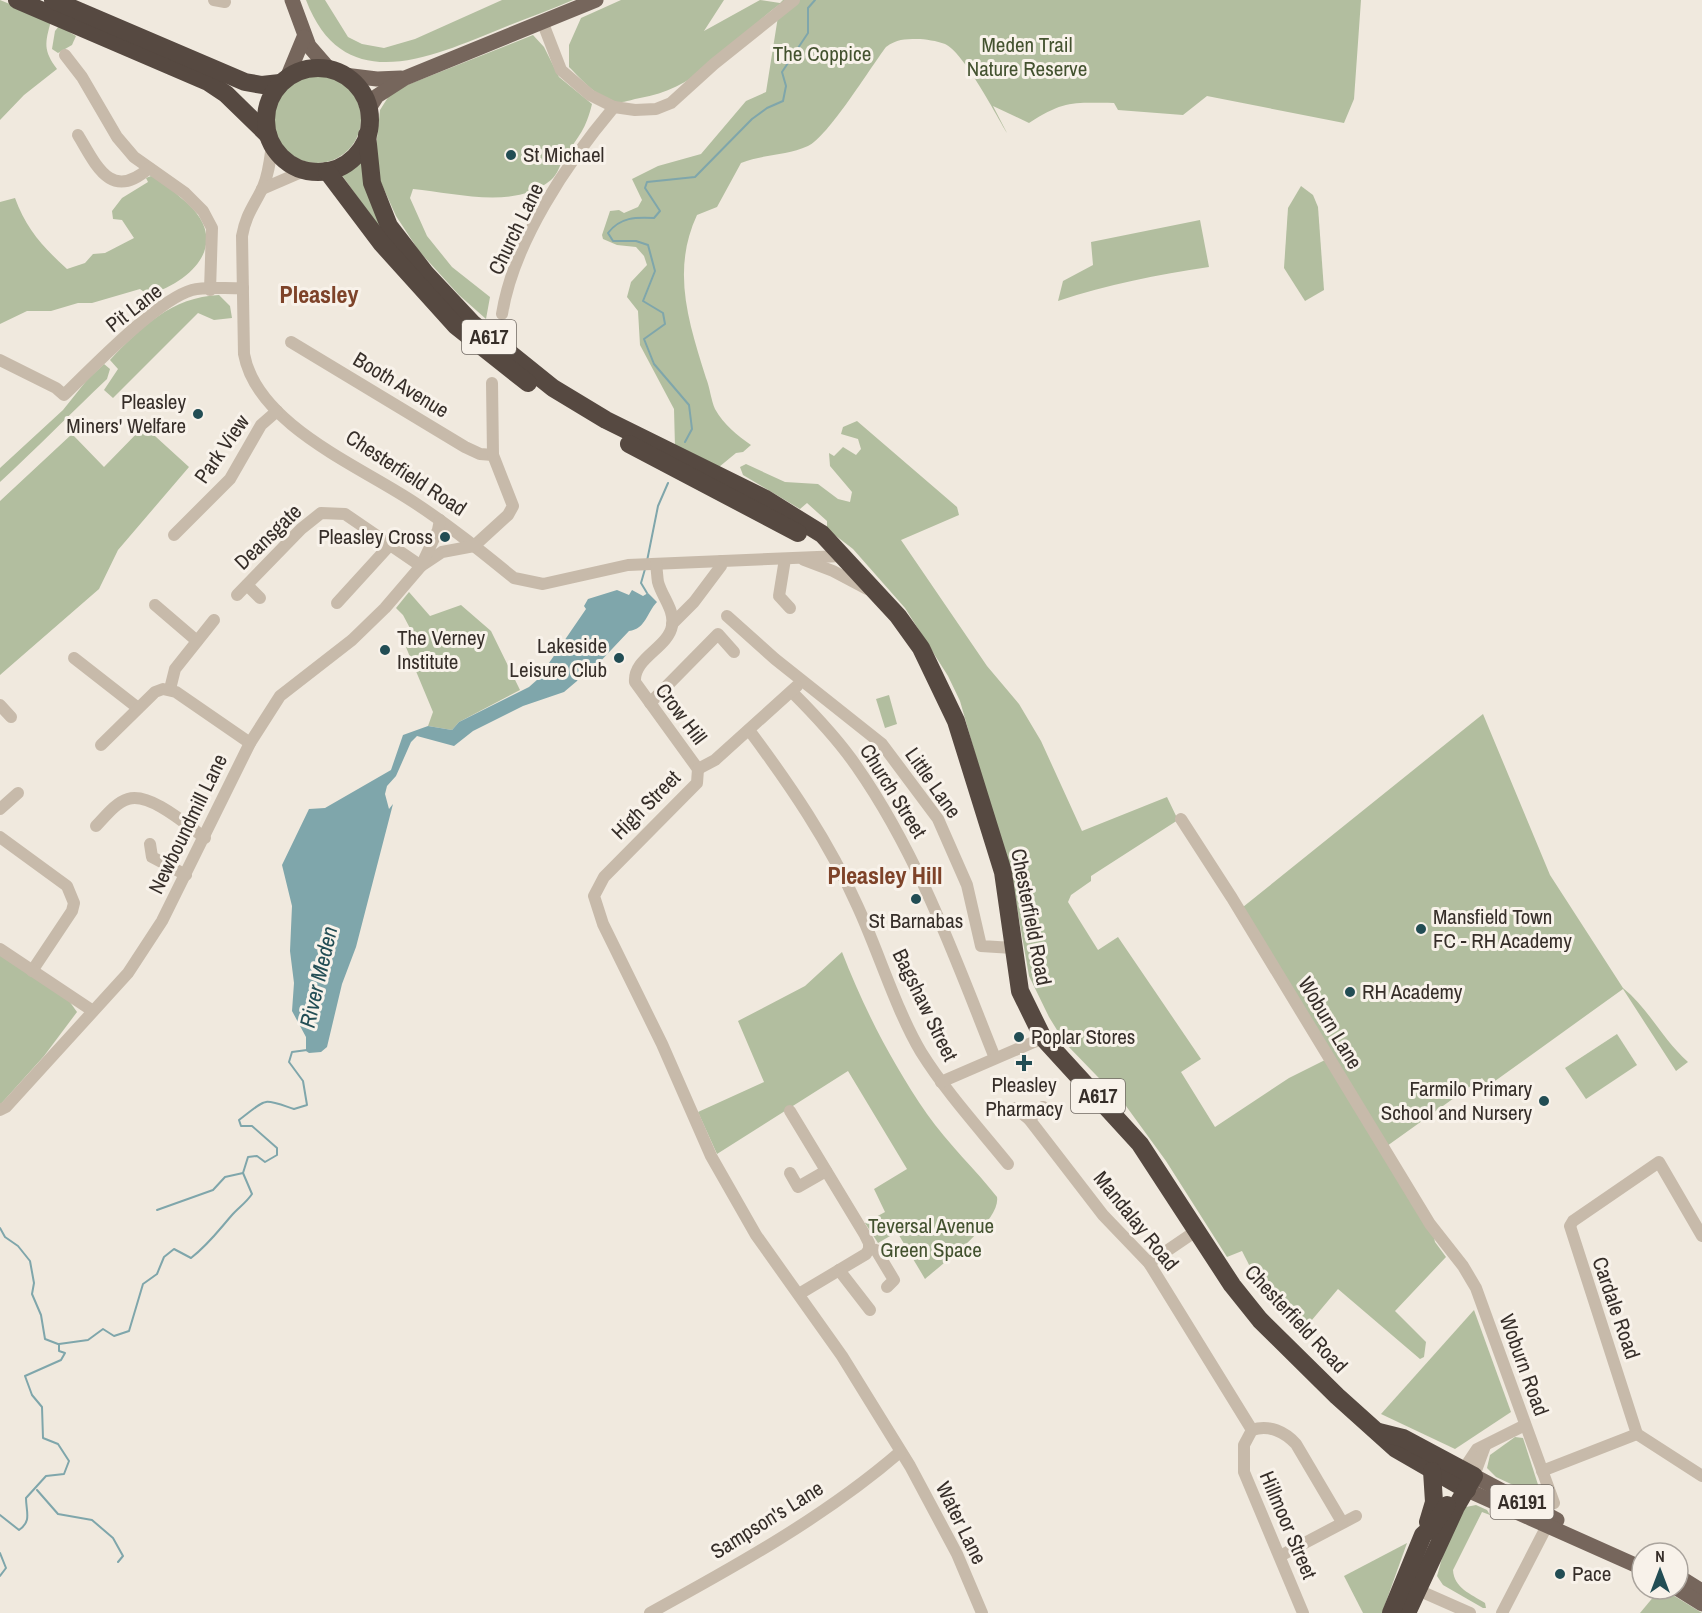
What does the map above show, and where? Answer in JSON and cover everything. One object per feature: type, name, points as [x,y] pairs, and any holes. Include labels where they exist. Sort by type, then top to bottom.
[{"type":"highway","points":[[17,0],[208,81],[226,93],[270,140],[283,159],[306,170],[327,171],[354,157],[367,135],[368,110],[358,87],[337,72],[311,68],[284,81],[262,85],[245,82],[53,0]]},
{"type":"highway","points":[[270,140],[266,110],[284,81]]},
{"type":"highway","name":"A617","points":[[367,135],[372,183],[388,226],[426,274],[472,323],[553,388],[606,420],[765,498],[822,534],[842,556]]},
{"type":"highway","name":"A617","points":[[327,171],[413,280],[456,326],[499,362],[552,400],[601,428],[842,556]]},
{"type":"highway","name":"Chesterfield Road","points":[[842,556],[880,596],[921,648],[956,720],[1003,872],[1013,948],[1026,1006],[1043,1038],[1140,1144],[1232,1285],[1260,1320],[1337,1396],[1378,1431]]},
{"type":"highway","name":"A617","points":[[1378,1431],[1396,1449],[1432,1471],[1465,1481]]},
{"type":"highway","name":"A617","points":[[1378,1431],[1403,1438],[1465,1481]]},
{"type":"highway","points":[[1407,1613],[1409,1586],[1434,1502],[1432,1471]]},
{"type":"highway","points":[[1423,1535],[1465,1481]]},
{"type":"highway","points":[[1391,1613],[1409,1586],[1465,1481]]},
{"type":"main road","points":[[284,81],[304,37],[302,22],[292,0]]},
{"type":"main road","points":[[368,110],[377,96],[405,78],[596,0]]},
{"type":"main road","points":[[304,37],[337,72],[377,79],[405,78]]},
{"type":"main road","name":"A6191","points":[[1465,1481],[1551,1515],[1630,1551]]},
{"type":"main road","name":"A6191","points":[[1551,1515],[1630,1561]]},
{"type":"street","points":[[542,21],[561,70],[590,95],[614,107],[635,110],[656,109],[671,103],[714,64],[794,0]]},
{"type":"street","points":[[65,55],[95,97],[117,136],[134,157],[185,193],[203,211],[212,228],[210,290]]},
{"type":"street","name":"Church Lane","points":[[502,314],[517,261],[542,210],[614,107]]},
{"type":"street","points":[[78,135],[103,175],[113,182],[128,182],[149,168]]},
{"type":"street","name":"Chesterfield Road","points":[[270,140],[269,170],[262,189],[245,217],[242,236],[242,335],[247,372],[263,396],[277,411],[318,443],[440,520],[514,578],[528,583],[558,582],[639,564],[842,556]]},
{"type":"street","points":[[262,189],[306,170]]},
{"type":"street","name":"Pit Lane","points":[[0,362],[56,388],[64,395],[133,330],[192,290],[243,288]]},
{"type":"street","name":"Booth Avenue","points":[[291,342],[465,447],[480,454],[493,455]]},
{"type":"street","points":[[474,546],[508,515],[513,506],[493,455],[492,382]]},
{"type":"street","name":"Park View","points":[[180,532],[230,478],[261,425],[277,411]]},
{"type":"street","name":"Deansgate","points":[[237,595],[301,529],[321,513],[345,514],[421,566]]},
{"type":"street","name":"Newboundmill Lane","points":[[0,1110],[6,1107],[128,973],[162,921],[250,743],[280,696],[352,640],[385,608],[421,566],[438,530],[440,520]]},
{"type":"street","points":[[340,595],[389,546]]},
{"type":"street","name":"Newboundmill Lane","points":[[421,566],[442,552],[474,546]]},
{"type":"street","points":[[785,559],[778,596],[790,608]]},
{"type":"street","name":"Chesterfield Road","points":[[800,559],[833,571],[880,596]]},
{"type":"street","name":"Crow Hill","points":[[698,769],[637,688],[636,670],[670,633],[672,624],[694,602],[722,566],[721,561]]},
{"type":"street","points":[[654,564],[658,581],[672,613],[672,624]]},
{"type":"street","points":[[247,585],[260,598]]},
{"type":"street","points":[[159,613],[197,641]]},
{"type":"street","points":[[727,616],[802,680]]},
{"type":"street","points":[[170,689],[175,669],[214,620]]},
{"type":"street","points":[[650,703],[718,634],[734,652]]},
{"type":"street","points":[[81,660],[138,708]]},
{"type":"street","name":"Little Lane","points":[[802,680],[882,744],[938,819],[967,885],[981,946],[1013,948]]},
{"type":"street","name":"High Street","points":[[596,888],[620,858],[697,783],[698,769],[714,760],[792,692],[802,680]]},
{"type":"street","points":[[101,745],[155,692],[170,689],[250,743]]},
{"type":"street","name":"Church Street","points":[[792,692],[826,727],[857,766],[897,830],[932,901],[995,1058]]},
{"type":"street","name":"Bagshaw Street","points":[[749,730],[790,785],[820,834],[856,903],[920,1049],[941,1082],[1008,1164]]},
{"type":"street","points":[[0,809],[18,793]]},
{"type":"street","points":[[96,826],[117,804],[128,799],[139,798],[170,813],[205,838]]},
{"type":"street","name":"Woburn Lane","points":[[1180,819],[1232,898],[1430,1224],[1446,1246]]},
{"type":"street","points":[[0,837],[67,886],[72,894],[72,911],[32,971]]},
{"type":"street","points":[[150,844],[152,856],[186,875]]},
{"type":"street","name":"Water Lane","points":[[596,888],[596,906],[603,924],[662,1044],[711,1156],[756,1235],[842,1356],[932,1505],[982,1613]]},
{"type":"street","points":[[0,949],[93,1011]]},
{"type":"street","points":[[941,1082],[1043,1038]]},
{"type":"street","points":[[1029,1119],[1043,1107]]},
{"type":"street","name":"Mandalay Road","points":[[1016,1108],[1029,1119],[1103,1215],[1149,1263],[1252,1430]]},
{"type":"street","points":[[789,1111],[869,1243],[866,1254],[799,1294]]},
{"type":"street","name":"Cardale Road","points":[[1637,1434],[1570,1226],[1573,1221],[1659,1162],[1663,1164],[1702,1236]]},
{"type":"street","points":[[790,1173],[798,1187],[826,1171]]},
{"type":"street","points":[[1149,1263],[1196,1231]]},
{"type":"street","name":"Woburn Road","points":[[1446,1246],[1463,1266],[1476,1288],[1542,1471],[1551,1515]]},
{"type":"street","points":[[868,1249],[876,1250],[894,1280],[887,1287]]},
{"type":"street","points":[[839,1270],[870,1310]]},
{"type":"street","points":[[1465,1481],[1477,1449],[1525,1425]]},
{"type":"street","points":[[1252,1430],[1260,1427],[1287,1434],[1296,1444],[1342,1522]]},
{"type":"street","name":"Hillmoor Street","points":[[1252,1430],[1246,1436],[1243,1451],[1244,1472],[1303,1613]]},
{"type":"street","points":[[1542,1471],[1637,1434],[1702,1476]]},
{"type":"street","name":"Sampson's Lane","points":[[650,1613],[776,1540],[829,1505],[900,1452]]},
{"type":"street","points":[[1502,1613],[1551,1515]]},
{"type":"street","points":[[1280,1556],[1356,1516]]},
{"type":"street","points":[[1409,1586],[1470,1613]]},
{"type":"green space","points":[[0,0],[51,21],[46,46],[49,57],[57,69],[24,95],[0,120]]},
{"type":"green space","points":[[306,0],[325,0],[348,37],[362,44],[384,48],[415,39],[502,0],[573,0],[449,49],[420,58],[393,62],[367,60],[343,50],[323,31]]},
{"type":"green space","name":"Meden Trail Nature Reserve","points":[[621,0],[724,0],[704,31],[760,0],[780,3],[783,0],[1361,0],[1354,99],[1344,123],[1207,96],[1183,115],[1118,110],[1114,103],[1079,103],[1052,110],[1029,123],[993,106],[1007,133],[970,71],[945,44],[908,39],[897,41],[886,47],[837,116],[816,140],[800,149],[741,163],[717,207],[697,215],[685,256],[685,297],[689,317],[715,409],[727,425],[751,445],[743,452],[736,453],[719,467],[675,447],[674,409],[640,345],[638,311],[627,297],[631,282],[647,265],[644,256],[636,247],[617,245],[603,239],[602,235],[610,211],[619,210],[624,213],[638,207],[642,200],[632,179],[658,166],[701,154],[746,101],[766,92],[780,4],[699,73],[661,93],[620,102],[597,93],[569,67],[569,45],[581,18]]},
{"type":"green space","points":[[59,26],[76,36],[72,45],[58,53],[52,49],[55,31]]},
{"type":"green space","points":[[533,35],[544,47],[559,77],[592,104],[585,126],[553,178],[536,189],[520,195],[466,196],[413,189],[410,198],[427,236],[452,267],[490,297],[486,319],[459,295],[419,251],[396,216],[378,176],[376,147],[380,110],[392,91]]},
{"type":"green space","points":[[317,75],[342,82],[354,94],[361,119],[354,144],[342,156],[317,163],[292,156],[280,144],[273,119],[280,94],[292,82]]},
{"type":"green space","points":[[365,156],[382,231],[341,174],[355,166]]},
{"type":"green space","points":[[151,176],[162,182],[196,212],[204,227],[206,242],[203,255],[194,268],[182,279],[148,295],[140,289],[92,303],[78,303],[51,311],[27,311],[0,324],[0,202],[15,198],[36,237],[67,269],[85,263],[93,254],[105,253],[134,238],[122,220],[113,219],[112,211],[122,198],[148,182],[146,178]]},
{"type":"green space","points":[[1301,186],[1313,195],[1318,207],[1324,290],[1305,301],[1284,268],[1288,208]]},
{"type":"green space","points":[[1200,220],[1209,267],[1133,281],[1058,301],[1063,281],[1093,265],[1091,242]]},
{"type":"green space","points":[[219,295],[230,306],[232,318],[214,320],[198,313],[113,398],[104,390],[118,369],[110,360],[146,325],[186,301]]},
{"type":"green space","points":[[104,364],[110,369],[107,379],[0,482],[0,468],[63,410],[87,380]]},
{"type":"green space","points":[[857,421],[957,507],[959,515],[901,540],[987,666],[1019,704],[1041,741],[1082,831],[1167,797],[1178,820],[1091,876],[1091,881],[1071,895],[1068,902],[1098,950],[1118,937],[1201,1059],[1181,1072],[1215,1127],[1289,1078],[1325,1060],[1433,1233],[1435,1242],[1446,1257],[1395,1311],[1426,1342],[1424,1357],[1420,1359],[1338,1289],[1301,1333],[1273,1305],[1242,1251],[1227,1257],[1166,1161],[1126,1106],[1065,1043],[1049,1017],[1029,976],[1014,890],[960,701],[948,676],[905,608],[853,549],[827,529],[827,521],[807,503],[800,509],[743,475],[740,467],[746,464],[785,482],[818,484],[838,499],[850,502],[852,492],[830,466],[829,453],[834,456],[843,447],[856,455],[861,449],[858,439],[841,434],[843,427]]},
{"type":"green space","points":[[144,426],[189,467],[118,550],[99,589],[0,675],[0,501],[72,434],[104,467]]},
{"type":"green space","points":[[409,592],[430,616],[461,605],[491,631],[520,690],[459,722],[452,730],[428,726],[433,712],[403,640],[412,632],[403,615],[396,608]]},
{"type":"green space","points":[[889,695],[897,724],[885,728],[876,699]]},
{"type":"green space","name":"Mansfield Town FC - RH Academy","points":[[1483,714],[1550,875],[1623,988],[1641,1005],[1688,1062],[1676,1071],[1623,989],[1488,1086],[1482,1078],[1387,1146],[1243,907]]},
{"type":"green space","name":"Teversal Avenue Green Space","points":[[842,952],[880,1035],[914,1095],[944,1136],[997,1197],[996,1207],[981,1229],[925,1279],[897,1232],[878,1243],[865,1223],[885,1212],[874,1189],[907,1169],[848,1071],[717,1154],[698,1112],[764,1082],[738,1021],[805,986]]},
{"type":"green space","points":[[0,953],[67,998],[77,1012],[44,1056],[0,1105]]},
{"type":"green space","points":[[1617,1034],[1637,1065],[1586,1099],[1565,1068]]},
{"type":"green space","points":[[1474,1310],[1511,1412],[1455,1449],[1381,1414]]},
{"type":"green space","points":[[1515,1437],[1523,1438],[1541,1494],[1539,1497],[1496,1477],[1487,1468],[1490,1455]]},
{"type":"green space","points":[[1476,1505],[1487,1510],[1490,1515],[1482,1512],[1453,1570],[1460,1586],[1485,1603],[1486,1608],[1443,1585],[1437,1576],[1446,1544],[1466,1507]]},
{"type":"green space","points":[[1407,1543],[1382,1613],[1363,1613],[1344,1576]]},
{"type":"green space","points":[[1650,1601],[1682,1601],[1702,1613],[1640,1613]]},
{"type":"water","points":[[617,590],[629,595],[632,590],[643,596],[648,593],[657,602],[639,627],[629,631],[596,666],[582,672],[577,681],[564,692],[523,706],[473,731],[454,746],[417,736],[411,742],[396,776],[387,786],[385,794],[389,809],[393,804],[356,947],[342,984],[327,1047],[321,1052],[306,1051],[306,1037],[292,1011],[294,983],[290,951],[292,906],[282,865],[309,809],[325,808],[391,770],[403,735],[428,726],[452,730],[459,722],[529,687],[538,679],[586,609],[584,606],[588,599]]},
{"type":"waterway","name":"River Meden","points":[[685,442],[692,429],[689,405],[654,364],[644,339],[665,324],[663,313],[643,301],[655,271],[648,245],[636,241],[613,241],[608,233],[623,221],[635,218],[654,218],[660,211],[645,188],[647,182],[695,177],[752,119],[767,108],[783,101],[786,86],[782,72],[808,33],[808,8],[815,0]]},
{"type":"waterway","name":"River Meden","points":[[647,561],[658,506],[668,483]]},
{"type":"waterway","name":"River Meden","points":[[645,569],[641,583],[647,593]]},
{"type":"waterway","name":"River Meden","points":[[0,1515],[19,1530],[23,1527],[27,1520],[26,1498],[46,1476],[64,1474],[69,1461],[58,1444],[43,1438],[42,1407],[32,1395],[25,1376],[61,1360],[65,1353],[59,1351],[59,1344],[88,1340],[103,1329],[114,1336],[129,1331],[143,1284],[157,1274],[164,1257],[174,1249],[191,1258],[247,1200],[252,1194],[243,1173],[248,1157],[257,1156],[265,1162],[277,1155],[277,1148],[252,1126],[241,1126],[239,1120],[265,1102],[294,1109],[307,1105],[303,1081],[289,1062],[292,1052],[307,1050]]},
{"type":"waterway","points":[[157,1210],[213,1190],[225,1177],[243,1173]]},
{"type":"waterway","points":[[0,1228],[5,1237],[18,1246],[30,1261],[34,1283],[32,1294],[41,1315],[45,1339],[58,1344]]},
{"type":"waterway","points":[[37,1490],[58,1514],[92,1520],[113,1538],[123,1556],[118,1562]]},
{"type":"waterway","name":"River Meden","points":[[0,1553],[6,1568],[0,1576]]},
{"type":"place","name":"St Michael","points":[[511,155]]},
{"type":"place","name":"Pleasley Miners' Welfare","points":[[198,414]]},
{"type":"place","name":"Pleasley Cross","points":[[445,537]]},
{"type":"place","name":"The Verney Institute","points":[[385,650]]},
{"type":"place","name":"Lakeside Leisure Club","points":[[619,658]]},
{"type":"place","name":"St Barnabas","points":[[916,899]]},
{"type":"place","name":"Mansfield Town FC - RH Academy","points":[[1421,929]]},
{"type":"place","name":"RH Academy","points":[[1350,992]]},
{"type":"place","name":"Poplar Stores","points":[[1019,1037]]},
{"type":"place","name":"Pleasley Pharmacy","points":[[1024,1063]]},
{"type":"place","name":"Farmilo Primary School and Nursery","points":[[1544,1101]]},
{"type":"place","name":"Pace","points":[[1560,1574]]},
{"type":"district","name":"Pleasley","points":[[319,295]]},
{"type":"district","name":"Pleasley Hill","points":[[885,876]]},
{"type":"park label","name":"The Coppice","points":[[822,54]]}]
